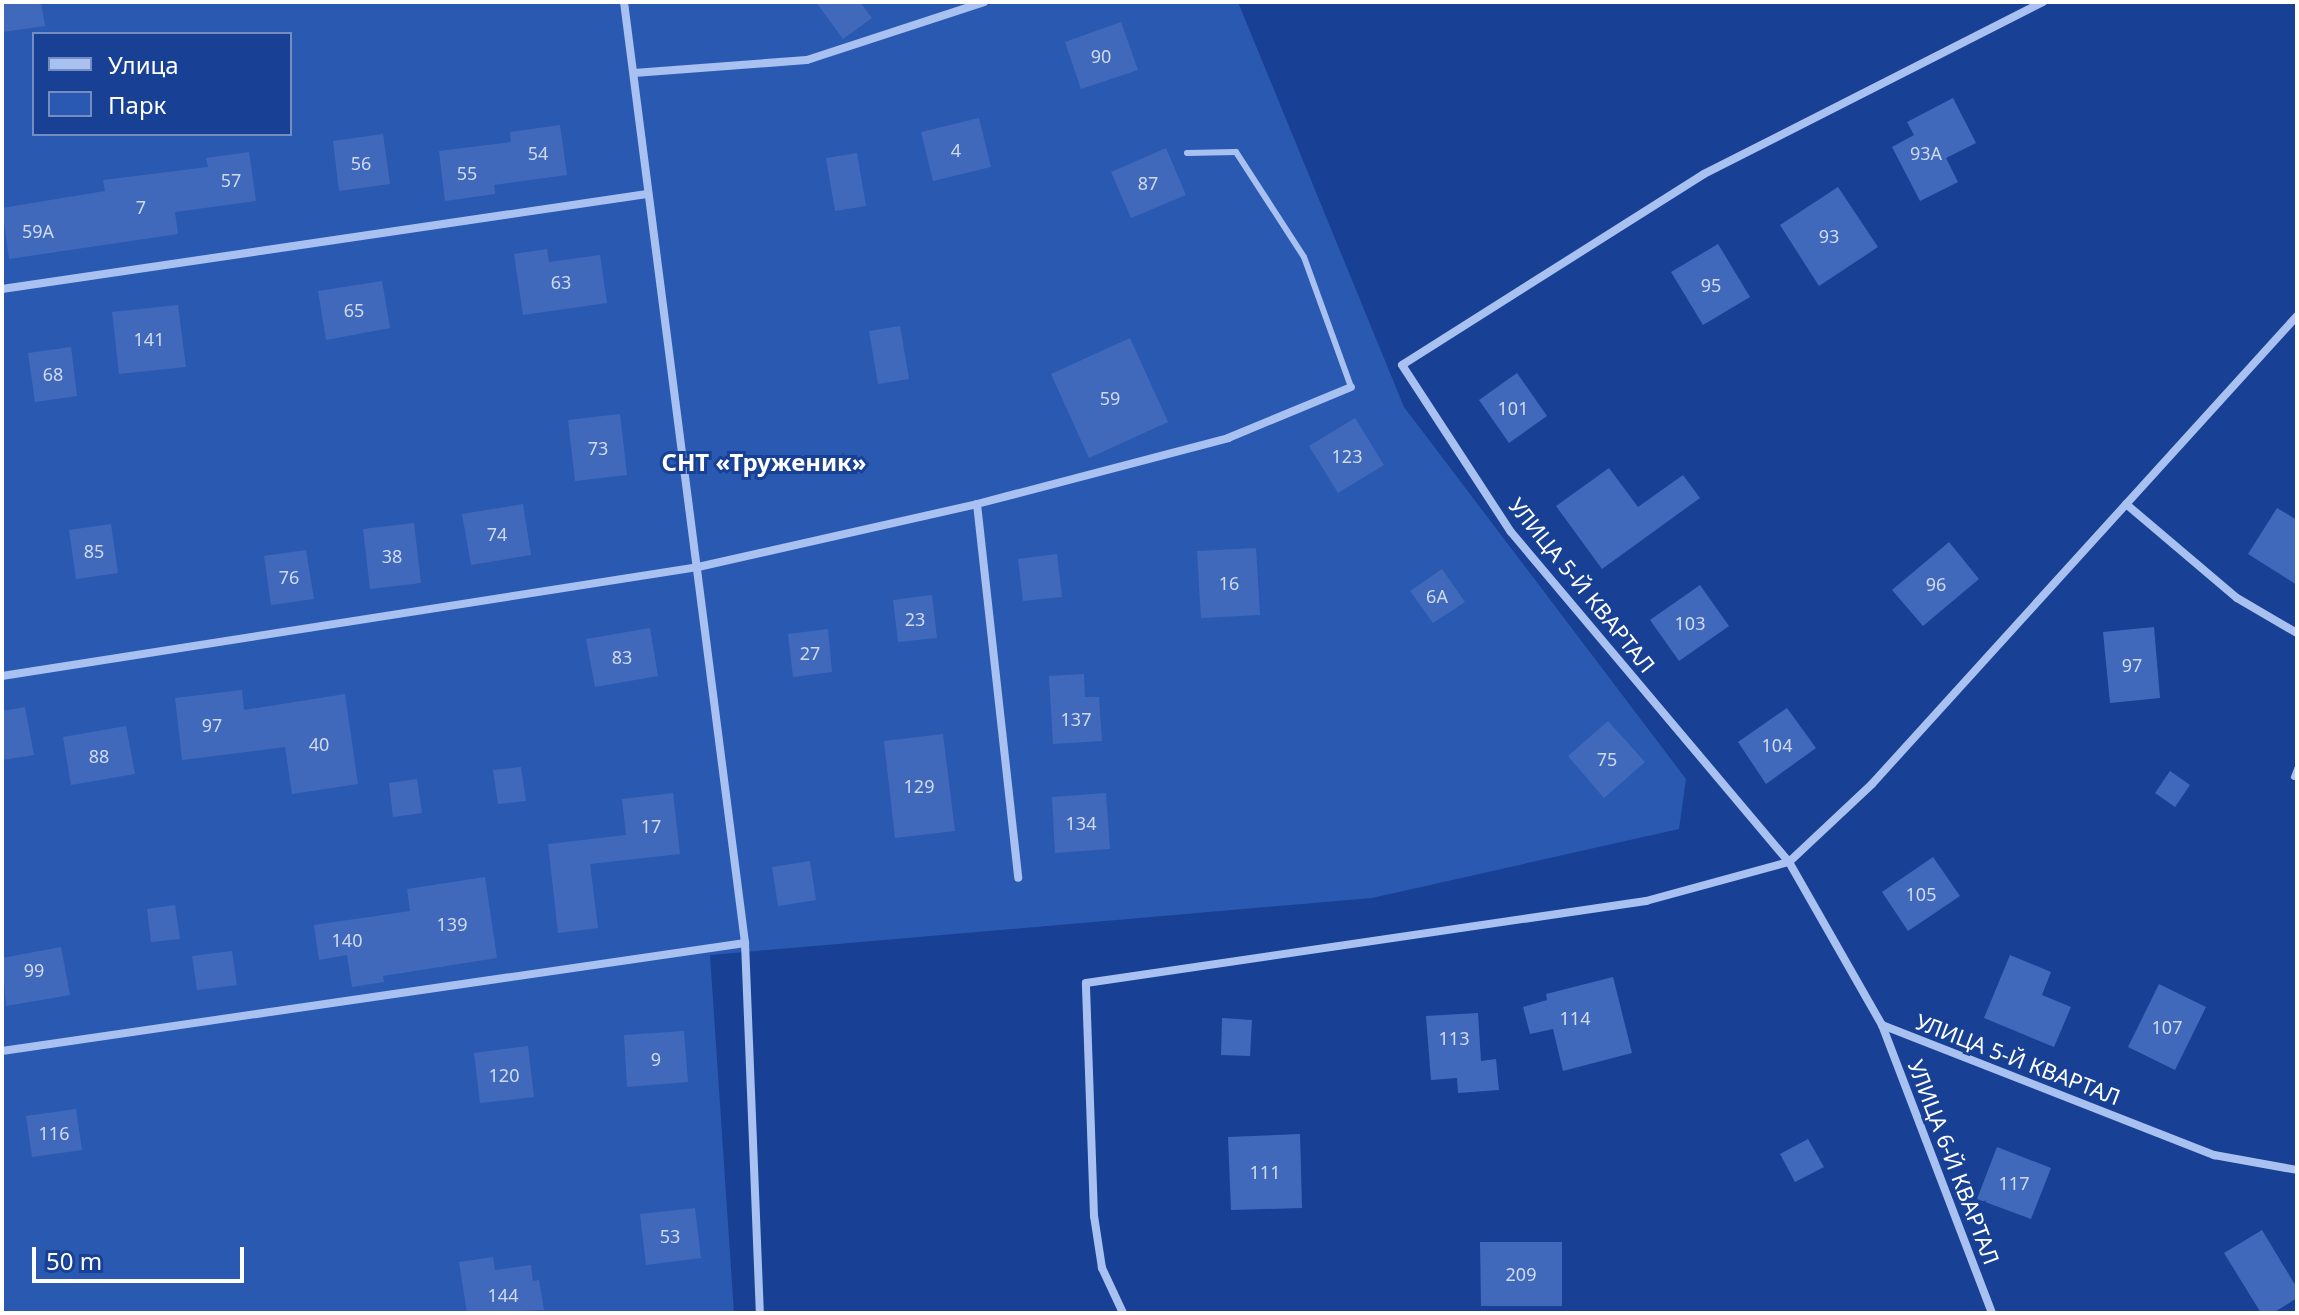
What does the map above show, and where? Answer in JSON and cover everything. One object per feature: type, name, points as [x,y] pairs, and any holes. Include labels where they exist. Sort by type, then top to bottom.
[{"type":"street","points":[[624,2],[745,943],[760,1313]]},
{"type":"street","points":[[634,73],[807,60],[984,2]]},
{"type":"street","name":"УЛИЦА 5-Й КВАРТАЛ","points":[[2043,2],[1704,174],[1402,365],[1511,532],[1789,862],[1882,1025],[2214,1155],[2297,1170]]},
{"type":"street","points":[[2,289],[647,194]]},
{"type":"street","points":[[1123,1313],[1102,1268],[1094,1216],[1086,983],[1646,901],[1789,862],[1872,784],[2297,316]]},
{"type":"street","points":[[2,676],[698,567],[977,504],[1228,438],[1351,387]]},
{"type":"street","points":[[977,504],[1018,878]]},
{"type":"street","points":[[2126,504],[2237,598],[2297,633]]},
{"type":"street","points":[[2,1051],[745,943]]},
{"type":"street","name":"УЛИЦА 6-Й КВАРТАЛ","points":[[1882,1025],[1992,1313]]},
{"type":"lane","points":[[1187,153],[1236,152],[1304,257],[1351,387]]},
{"type":"lane","points":[[2294,777],[2297,769]]},
{"type":"green space","name":"СНТ «Труженик»","points":[[2,2],[1238,2],[1404,407],[1686,779],[1679,829],[1372,898],[710,955],[734,1313],[2,1313]]},
{"type":"building","points":[[2,2],[41,2],[45,26],[2,32]]},
{"type":"building","points":[[816,2],[860,2],[872,18],[843,39]]},
{"type":"building","points":[[1121,22],[1138,70],[1081,89],[1065,42]]},
{"type":"building","points":[[1953,98],[1976,143],[1946,158],[1958,182],[1920,201],[1892,147],[1914,135],[1907,122]]},
{"type":"building","points":[[979,118],[991,167],[933,181],[921,132]]},
{"type":"building","points":[[560,125],[567,175],[494,185],[495,194],[445,201],[439,151],[511,142],[510,132]]},
{"type":"building","points":[[383,134],[390,184],[339,191],[333,141]]},
{"type":"building","points":[[1166,148],[1186,195],[1131,218],[1111,172]]},
{"type":"building","points":[[249,152],[256,201],[175,212],[178,234],[9,259],[2,208],[105,191],[103,180],[208,167],[206,158]]},
{"type":"building","points":[[857,153],[866,206],[835,211],[826,158]]},
{"type":"building","points":[[1838,187],[1878,247],[1819,286],[1780,225]]},
{"type":"building","points":[[1718,244],[1750,297],[1703,325],[1671,272]]},
{"type":"building","points":[[547,249],[549,262],[600,255],[607,303],[523,315],[514,254]]},
{"type":"building","points":[[382,281],[390,328],[326,340],[318,291]]},
{"type":"building","points":[[178,305],[186,367],[119,374],[112,312]]},
{"type":"building","points":[[900,326],[909,379],[878,384],[869,331]]},
{"type":"building","points":[[1130,338],[1168,422],[1089,458],[1051,374]]},
{"type":"building","points":[[71,347],[77,396],[35,402],[28,353]]},
{"type":"building","points":[[1517,373],[1547,416],[1509,443],[1479,400]]},
{"type":"building","points":[[620,414],[627,475],[575,481],[568,420]]},
{"type":"building","points":[[1355,418],[1384,465],[1338,493],[1309,446]]},
{"type":"building","points":[[1609,468],[1638,507],[1683,475],[1700,498],[1602,569],[1556,506]]},
{"type":"building","points":[[523,504],[531,555],[471,565],[462,514]]},
{"type":"building","points":[[2277,508],[2297,520],[2297,585],[2248,554]]},
{"type":"building","points":[[414,523],[421,583],[370,589],[363,529]]},
{"type":"building","points":[[111,524],[118,573],[76,579],[69,530]]},
{"type":"building","points":[[1949,542],[1979,579],[1923,626],[1892,590]]},
{"type":"building","points":[[1256,548],[1260,615],[1201,618],[1197,551]]},
{"type":"building","points":[[306,550],[314,599],[271,605],[264,556]]},
{"type":"building","points":[[1057,554],[1062,597],[1023,601],[1018,559]]},
{"type":"building","points":[[1442,569],[1465,602],[1433,623],[1410,591]]},
{"type":"building","points":[[1700,585],[1729,626],[1679,661],[1650,620]]},
{"type":"building","points":[[932,595],[937,638],[898,642],[893,600]]},
{"type":"building","points":[[2154,627],[2160,698],[2110,703],[2103,632]]},
{"type":"building","points":[[650,628],[658,676],[595,687],[586,639]]},
{"type":"building","points":[[828,629],[832,672],[793,677],[788,634]]},
{"type":"building","points":[[1084,674],[1085,697],[1099,697],[1102,741],[1053,744],[1049,676]]},
{"type":"building","points":[[242,690],[244,710],[345,694],[358,784],[292,794],[285,747],[182,760],[175,698]]},
{"type":"building","points":[[25,707],[34,755],[2,760],[2,711]]},
{"type":"building","points":[[1787,708],[1816,748],[1766,784],[1738,742]]},
{"type":"building","points":[[1608,721],[1645,762],[1604,798],[1568,756]]},
{"type":"building","points":[[126,726],[135,774],[71,785],[63,737]]},
{"type":"building","points":[[943,734],[955,831],[895,838],[884,741]]},
{"type":"building","points":[[521,767],[526,801],[498,804],[493,770]]},
{"type":"building","points":[[2170,771],[2190,785],[2175,807],[2155,793]]},
{"type":"building","points":[[417,779],[422,813],[393,817],[389,783]]},
{"type":"building","points":[[673,793],[680,854],[590,864],[598,928],[558,933],[548,844],[626,835],[622,799]]},
{"type":"building","points":[[1106,793],[1110,849],[1055,853],[1052,797]]},
{"type":"building","points":[[1933,857],[1960,896],[1908,931],[1882,892]]},
{"type":"building","points":[[810,861],[816,900],[778,906],[772,867]]},
{"type":"building","points":[[485,877],[497,958],[383,976],[384,982],[352,987],[347,955],[319,960],[314,925],[410,911],[407,889]]},
{"type":"building","points":[[175,905],[180,939],[151,942],[147,909]]},
{"type":"building","points":[[61,947],[70,995],[6,1006],[2,958]]},
{"type":"building","points":[[232,951],[237,985],[197,990],[192,956]]},
{"type":"building","points":[[2010,955],[2051,972],[2042,995],[2071,1007],[2054,1047],[1984,1018]]},
{"type":"building","points":[[1613,977],[1632,1053],[1563,1071],[1553,1029],[1530,1034],[1523,1007],[1547,1000],[1546,994]]},
{"type":"building","points":[[2159,984],[2206,1007],[2175,1070],[2128,1047]]},
{"type":"building","points":[[1478,1013],[1481,1061],[1496,1059],[1499,1090],[1458,1093],[1457,1078],[1431,1080],[1426,1016]]},
{"type":"building","points":[[1222,1018],[1252,1020],[1250,1056],[1221,1055]]},
{"type":"building","points":[[684,1031],[688,1082],[627,1087],[624,1035]]},
{"type":"building","points":[[528,1046],[534,1097],[480,1103],[474,1053]]},
{"type":"building","points":[[76,1109],[82,1150],[32,1157],[26,1116]]},
{"type":"building","points":[[1300,1134],[1302,1208],[1231,1210],[1228,1137]]},
{"type":"building","points":[[1808,1139],[1824,1167],[1795,1182],[1780,1154]]},
{"type":"building","points":[[1997,1147],[2051,1168],[2031,1219],[1977,1199]]},
{"type":"building","points":[[695,1208],[701,1258],[646,1265],[640,1214]]},
{"type":"building","points":[[2262,1230],[2297,1288],[2297,1298],[2273,1313],[2261,1313],[2224,1253]]},
{"type":"building","points":[[1480,1242],[1562,1242],[1562,1306],[1481,1306]]},
{"type":"building","points":[[493,1257],[495,1270],[531,1265],[533,1281],[539,1280],[544,1310],[467,1313],[459,1262]]},
{"type":"district","name":"СНТ «Труженик»","points":[[764,462]]}]
